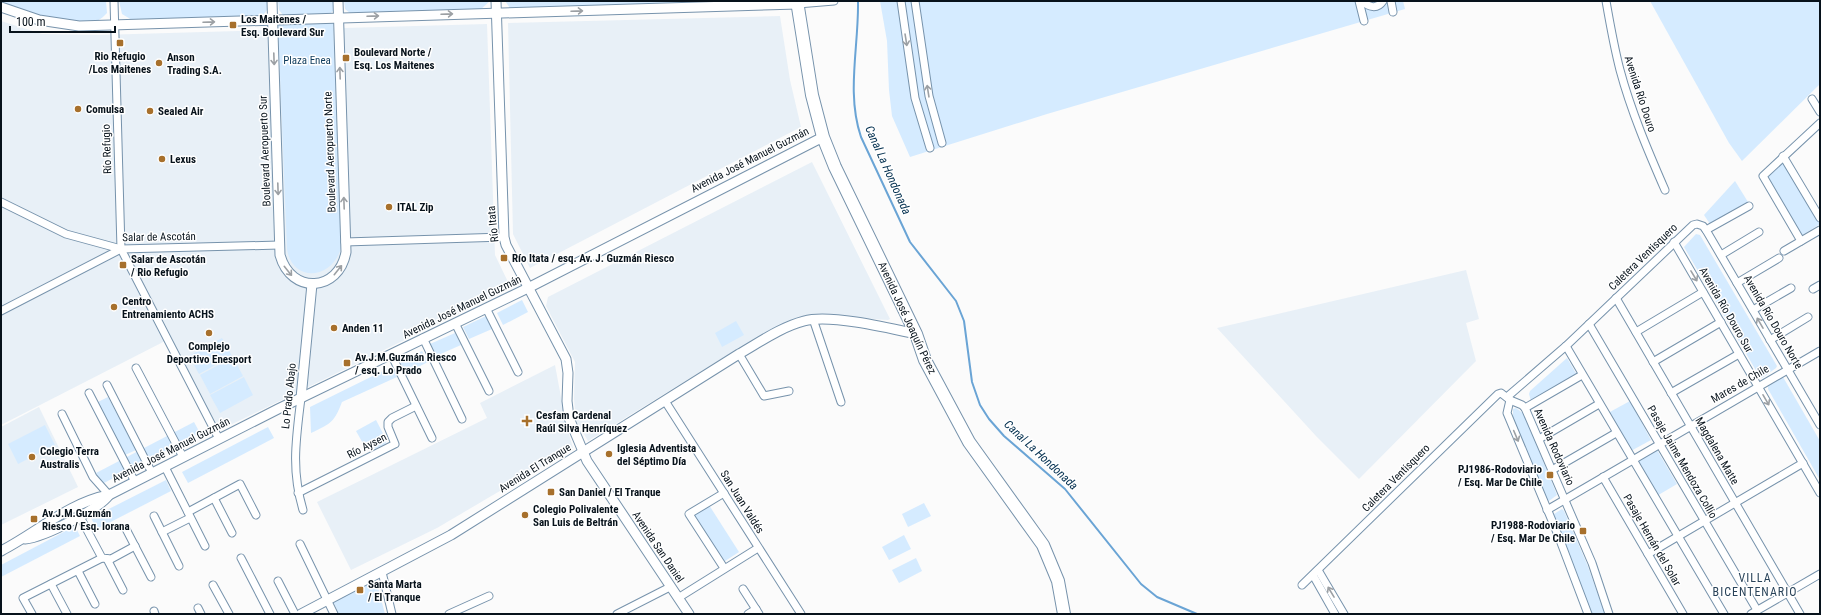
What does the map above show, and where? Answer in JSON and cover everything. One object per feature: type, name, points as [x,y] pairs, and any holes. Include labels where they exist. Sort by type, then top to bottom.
[{"type":"main road","name":"Avenida José Joaquín Pérez","points":[[797,2],[812,96],[823,136],[838,174],[916,334],[925,360],[968,442],[1043,545],[1058,581],[1064,614]]},
{"type":"street","name":"Río Refugio","points":[[114,1],[121,249]]},
{"type":"street","name":"Boulevard Aeropuerto Sur","points":[[272,1],[280,245],[282,263],[295,278],[312,284]]},
{"type":"street","name":"Boulevard Aeropuerto Norte","points":[[312,284],[326,281],[338,272],[345,259],[338,1]]},
{"type":"street","name":"Río Itata","points":[[496,1],[504,237],[506,245],[568,365],[569,418],[583,452]]},
{"type":"street","points":[[1,8],[25,17],[58,24],[79,26],[834,1]]},
{"type":"street","points":[[901,1],[915,98],[930,148]]},
{"type":"street","points":[[915,1],[929,96],[942,143]]},
{"type":"street","points":[[1360,1],[1374,7],[1378,6],[1383,1]]},
{"type":"street","points":[[1360,1],[1364,21]]},
{"type":"street","points":[[1391,1],[1393,12]]},
{"type":"street","name":"Avenida Río Douro","points":[[1606,1],[1616,53],[1624,84],[1639,129],[1665,190]]},
{"type":"street","points":[[1812,99],[1820,112]]},
{"type":"street","points":[[1801,241],[1763,176],[1820,123]]},
{"type":"street","points":[[924,131],[930,133],[937,129]]},
{"type":"street","name":"Avenida José Manuel Guzmán","points":[[1,551],[23,540],[40,527],[99,505],[109,495],[183,457],[423,338],[528,288],[823,136]]},
{"type":"street","points":[[1783,156],[1820,218]]},
{"type":"street","name":"Salar de Ascotán","points":[[1,202],[55,230],[82,240],[121,249],[280,245]]},
{"type":"street","points":[[1706,230],[1748,206]]},
{"type":"street","name":"Caletera Ventisquero","points":[[1302,586],[1498,394],[1502,393],[1509,398],[1566,346],[1674,242],[1697,224],[1703,226],[1706,230]]},
{"type":"street","name":"Avenida Río Douro Norte","points":[[1706,230],[1787,369],[1818,417],[1820,425]]},
{"type":"street","points":[[1784,250],[1820,230]]},
{"type":"street","points":[[1721,255],[1758,232]]},
{"type":"street","points":[[345,242],[504,237]]},
{"type":"street","name":"Avenida Río Douro Sur","points":[[1674,242],[1820,492]]},
{"type":"street","points":[[100,260],[103,251],[101,244]]},
{"type":"street","points":[[1,311],[121,249],[219,439]]},
{"type":"street","points":[[1737,283],[1778,258]]},
{"type":"street","name":"Lo Prado Abajo","points":[[303,510],[296,481],[295,460],[312,284]]},
{"type":"street","points":[[1813,289],[1820,285]]},
{"type":"street","points":[[1753,310],[1791,288]]},
{"type":"street","points":[[1636,332],[1703,292]]},
{"type":"street","name":"Magdalena Matte","points":[[1616,298],[1800,614]]},
{"type":"street","points":[[486,308],[518,372]]},
{"type":"street","points":[[1770,340],[1808,317]]},
{"type":"street","points":[[813,319],[841,402]]},
{"type":"street","name":"Avenida El Tranque","points":[[300,614],[451,535],[739,354],[783,329],[800,322],[813,319],[847,322],[916,334]]},
{"type":"street","points":[[1654,362],[1721,322]]},
{"type":"street","points":[[455,323],[489,390]]},
{"type":"street","name":"Pasaje Jaime Mendoza Collio","points":[[1589,324],[1704,520],[1754,612]]},
{"type":"street","points":[[423,338],[462,420]]},
{"type":"street","points":[[1566,346],[1724,614]]},
{"type":"street","name":"Mares de Chile","points":[[1547,510],[1820,350]]},
{"type":"street","points":[[391,354],[432,438]]},
{"type":"street","points":[[739,354],[764,396],[789,391]]},
{"type":"street","points":[[1671,393],[1739,354]]},
{"type":"street","points":[[136,368],[183,457]]},
{"type":"street","points":[[1525,408],[1582,375]]},
{"type":"street","points":[[107,385],[152,473]]},
{"type":"street","points":[[89,393],[134,482]]},
{"type":"street","points":[[1509,398],[1507,413],[1588,614]]},
{"type":"street","name":"Avenida Rodoviario","points":[[1509,398],[1525,408],[1594,570],[1609,614]]},
{"type":"street","name":"San Juan Valdés","points":[[665,401],[800,614]]},
{"type":"street","points":[[1539,439],[1599,404]]},
{"type":"street","name":"Río Aysen","points":[[298,493],[396,444],[388,427],[390,420],[416,406]]},
{"type":"street","points":[[62,414],[93,477],[109,495]]},
{"type":"street","points":[[1552,470],[1616,433]]},
{"type":"street","name":"Avenida San Daniel","points":[[583,452],[597,478],[689,614]]},
{"type":"street","points":[[1648,554],[1803,463]]},
{"type":"street","points":[[165,467],[205,546]]},
{"type":"street","name":"Pasaje Hernán del Solar","points":[[1603,477],[1683,614]]},
{"type":"street","points":[[162,532],[214,498],[240,484],[256,515]]},
{"type":"street","points":[[724,493],[689,514],[724,568]]},
{"type":"street","points":[[214,498],[232,533]]},
{"type":"street","points":[[78,512],[123,590]]},
{"type":"street","points":[[154,516],[179,566]]},
{"type":"street","points":[[126,529],[151,577]]},
{"type":"street","points":[[300,544],[334,614]]},
{"type":"street","points":[[32,614],[24,598],[104,559],[111,559],[135,546]]},
{"type":"street","points":[[678,598],[758,548]]},
{"type":"street","points":[[241,558],[270,614]]},
{"type":"street","points":[[78,571],[95,604]]},
{"type":"street","points":[[382,572],[392,614]]},
{"type":"street","points":[[1316,573],[1336,614]]},
{"type":"street","points":[[1316,573],[1344,614]]},
{"type":"street","points":[[1754,612],[1820,574]]},
{"type":"street","points":[[278,581],[296,614]]},
{"type":"street","points":[[51,584],[67,614]]},
{"type":"street","points":[[213,585],[229,614]]},
{"type":"street","points":[[617,614],[670,586]]},
{"type":"street","points":[[743,589],[757,612],[748,614]]},
{"type":"street","points":[[449,614],[489,596]]},
{"type":"shaded area","points":[[780,16],[790,80],[801,127],[530,268],[513,234],[508,23]]},
{"type":"shaded area","points":[[1,21],[42,34],[99,35],[487,24],[495,255],[511,288],[218,431],[169,339],[1,425]]},
{"type":"shaded area","points":[[812,162],[890,319],[806,315],[776,327],[588,441],[576,421],[574,399],[575,362],[546,306],[548,297]]},
{"type":"shaded area","points":[[1466,270],[1479,319],[1466,323],[1476,361],[1359,479],[1316,436],[1217,328]]},
{"type":"shaded area","points":[[555,365],[566,424],[573,448],[437,528],[351,570],[317,502],[487,418],[480,403]]},
{"type":"shaded area","name":"Colegio Terra Australis","points":[[39,407],[78,487],[1,525],[1,427]]},
{"type":"green space","points":[[1,1],[106,1],[107,13],[97,21],[77,22],[33,13],[8,5]]},
{"type":"green space","points":[[119,1],[267,1],[267,10],[263,16],[132,20],[122,14]]},
{"type":"green space","points":[[278,1],[333,1],[333,11],[330,14],[283,15],[279,10]]},
{"type":"green space","points":[[344,1],[490,1],[480,10],[350,13],[345,9]]},
{"type":"green space","points":[[505,1],[759,1],[515,9],[510,8]]},
{"type":"green space","points":[[880,1],[1403,1],[1405,9],[1047,114],[910,157],[892,116],[889,90],[887,41]]},
{"type":"green space","points":[[1650,1],[1820,1],[1820,84],[1742,161],[1729,143]]},
{"type":"green space","name":"Plaza Enea","points":[[333,23],[341,248],[336,259],[329,266],[321,271],[312,273],[304,272],[296,268],[290,260],[287,249],[278,24]]},
{"type":"green space","points":[[1783,160],[1820,224],[1801,236],[1767,177]]},
{"type":"green space","points":[[1735,181],[1748,202],[1710,224],[1704,215]]},
{"type":"green space","points":[[1696,234],[1700,235],[1777,366],[1762,378],[1758,374],[1684,247]]},
{"type":"green space","points":[[522,300],[528,312],[503,325],[497,313]]},
{"type":"green space","points":[[486,316],[492,329],[469,339],[463,327]]},
{"type":"green space","points":[[736,321],[744,335],[722,347],[715,333]]},
{"type":"green space","points":[[455,333],[461,345],[436,356],[430,344]]},
{"type":"green space","points":[[222,338],[232,356],[199,374],[189,356]]},
{"type":"green space","points":[[422,351],[428,362],[406,373],[400,362]]},
{"type":"green space","points":[[233,357],[243,376],[210,394],[200,375]]},
{"type":"green space","points":[[1567,358],[1577,375],[1531,401],[1529,394],[1530,391]]},
{"type":"green space","points":[[393,366],[397,377],[342,402],[331,422],[311,433],[310,407]]},
{"type":"green space","points":[[244,377],[253,395],[220,413],[210,395]]},
{"type":"green space","points":[[1783,377],[1820,441],[1820,480],[1768,389],[1768,386]]},
{"type":"green space","points":[[108,397],[136,450],[125,455],[98,402]]},
{"type":"green space","points":[[1630,401],[1651,440],[1629,452],[1608,413]]},
{"type":"green space","points":[[1516,408],[1524,414],[1557,495],[1549,501],[1545,497],[1513,419],[1513,409]]},
{"type":"green space","points":[[376,420],[387,441],[385,444],[375,449],[372,443],[365,447],[356,431]]},
{"type":"green space","points":[[194,422],[200,433],[102,484],[96,473]]},
{"type":"green space","points":[[45,425],[55,445],[18,464],[8,444]]},
{"type":"green space","points":[[268,427],[274,438],[188,483],[182,472]]},
{"type":"green space","points":[[1657,450],[1677,484],[1655,497],[1635,462]]},
{"type":"green space","points":[[166,480],[171,491],[97,529],[91,518]]},
{"type":"green space","points":[[924,503],[931,516],[908,527],[902,514]]},
{"type":"green space","points":[[709,505],[739,552],[722,563],[692,515]]},
{"type":"green space","points":[[1562,509],[1587,564],[1605,614],[1591,614],[1555,518],[1554,514]]},
{"type":"green space","points":[[75,526],[80,536],[1,577],[1,565]]},
{"type":"green space","points":[[904,535],[911,549],[889,560],[882,547]]},
{"type":"green space","points":[[916,558],[922,571],[899,583],[892,570]]},
{"type":"green space","points":[[376,580],[385,614],[339,614],[333,601]]},
{"type":"waterway","name":"Canal La Hondonada","points":[[858,1],[854,69],[854,104],[861,137],[910,242],[956,301],[964,321],[972,382],[980,405],[989,419],[1004,436],[1065,489],[1141,584],[1157,597],[1197,614]]},
{"type":"place","name":"Los Maitenes / Esq. Boulevard Sur","points":[[233,25]]},
{"type":"place","name":"Rio Refugio /Los Maitenes","points":[[120,43]]},
{"type":"place","name":"Boulevard Norte / Esq. Los Maitenes","points":[[346,58]]},
{"type":"place","name":"Anson Trading S.A.","points":[[159,63]]},
{"type":"place","name":"Comulsa","points":[[78,109]]},
{"type":"place","name":"Sealed Air","points":[[150,111]]},
{"type":"place","name":"Lexus","points":[[162,159]]},
{"type":"place","name":"ITAL Zip","points":[[389,207]]},
{"type":"place","name":"Río Itata / esq. Av. J. Guzmán Riesco","points":[[504,258]]},
{"type":"place","name":"Salar de Ascotán / Rio Refugio","points":[[123,265]]},
{"type":"place","name":"Centro Entrenamiento ACHS","points":[[114,307]]},
{"type":"place","name":"Anden 11","points":[[334,328]]},
{"type":"place","name":"Complejo Deportivo Enesport","points":[[209,333]]},
{"type":"place","name":"Av.J.M.Guzmán Riesco / esq. Lo Prado","points":[[347,363]]},
{"type":"place","name":"Cesfam Cardenal Raúl Silva Henríquez","points":[[527,421]]},
{"type":"place","name":"Iglesia Adventista del Séptimo Día","points":[[609,454]]},
{"type":"place","name":"Colegio Terra Australis","points":[[32,457]]},
{"type":"place","name":"PJ1986-Rodoviario / Esq. Mar De Chile","points":[[1550,475]]},
{"type":"place","name":"San Daniel / El Tranque","points":[[551,492]]},
{"type":"place","name":"Colegio Polivalente San Luis de Beltrán","points":[[525,515]]},
{"type":"place","name":"Av.J.M.Guzmán Riesco / Esq. Iorana","points":[[34,519]]},
{"type":"place","name":"PJ1988-Rodoviario / Esq. Mar De Chile","points":[[1583,531]]},
{"type":"place","name":"Santa Marta / El Tranque","points":[[360,590]]},
{"type":"district","name":"VILLA BICENTENARIO","points":[[1755,585]]}]
